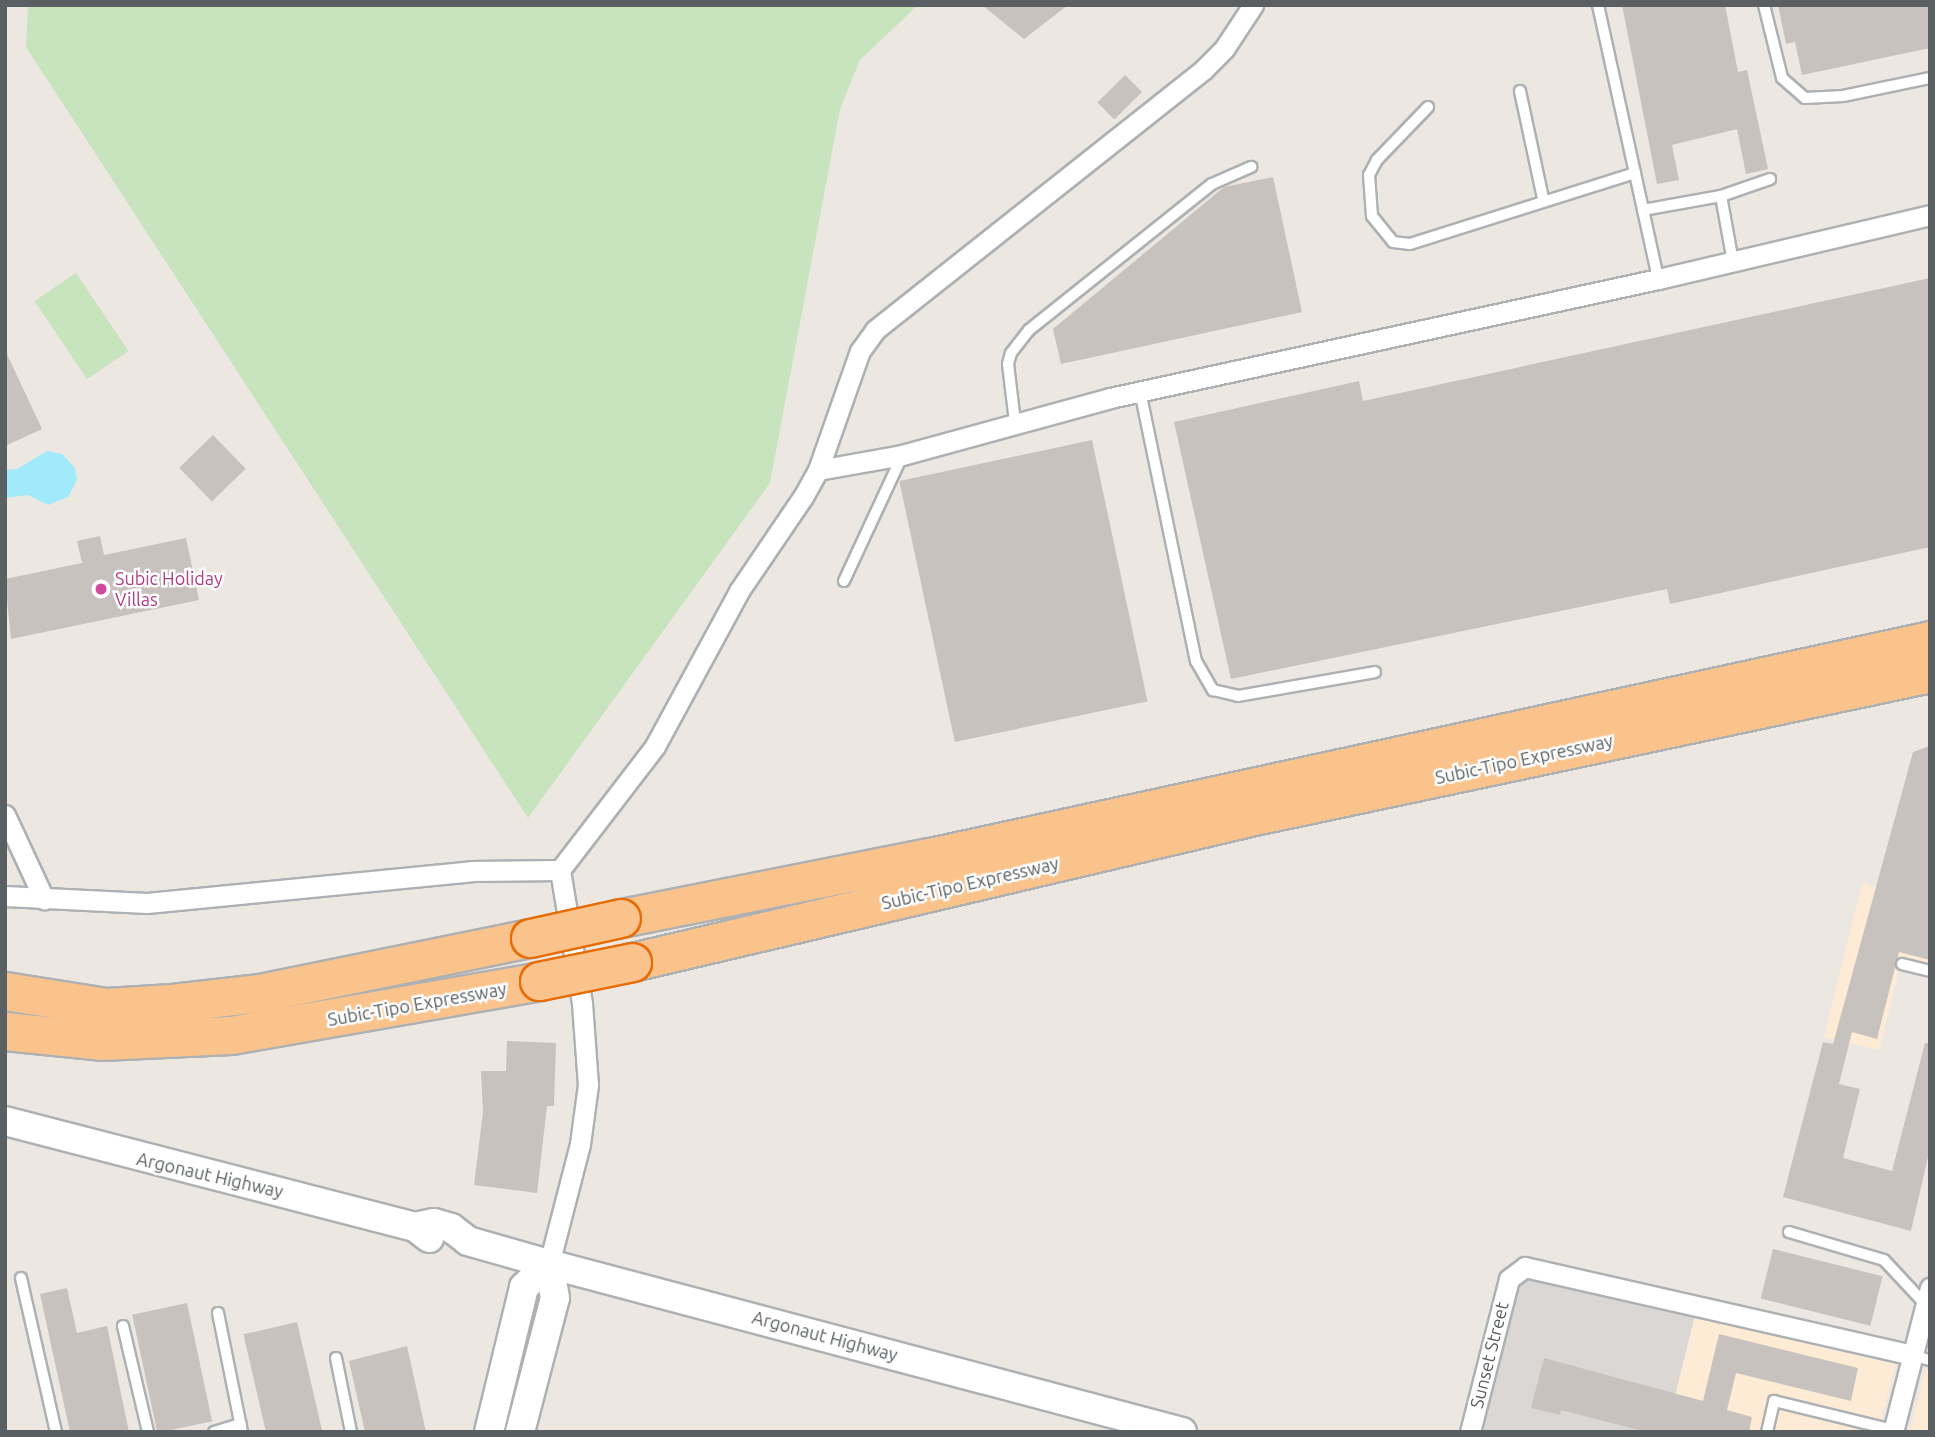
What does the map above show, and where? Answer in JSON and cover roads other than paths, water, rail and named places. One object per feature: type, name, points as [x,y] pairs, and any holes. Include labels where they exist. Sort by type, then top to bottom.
[{"type":"highway","name":"Subic-Tipo Expressway","points":[[5,991],[106,1007],[172,1003],[271,991],[930,857],[1930,640]]},
{"type":"highway","name":"Subic-Tipo Expressway","points":[[5,1031],[101,1041],[231,1035],[540,981],[632,962],[1254,816],[1930,673]]},
{"type":"street","points":[[520,1432],[555,1298],[550,1264],[580,1144],[588,1085],[582,1003],[560,870],[655,746],[739,591],[788,524],[818,470],[856,362],[875,330],[1203,70],[1224,48],[1253,5]]},
{"type":"street","points":[[818,470],[902,455],[1015,422],[1140,391],[1658,279],[1930,215]]},
{"type":"street","points":[[5,815],[44,899]]},
{"type":"street","points":[[5,896],[160,902],[471,871],[560,870]]},
{"type":"street","name":"Argonaut Highway","points":[[5,1121],[415,1227],[438,1241],[468,1241],[1182,1432]]},
{"type":"street","points":[[489,1432],[524,1287],[550,1264]]},
{"type":"street","name":"Sunset Street","points":[[1469,1432],[1509,1279],[1518,1269],[1538,1268],[1921,1357]]},
{"type":"street","points":[[1893,1431],[1921,1357],[1928,1296]]},
{"type":"lane","points":[[1598,5],[1658,279]]},
{"type":"lane","points":[[1764,5],[1782,78],[1805,98],[1843,96],[1930,78]]},
{"type":"lane","points":[[1520,91],[1543,198]]},
{"type":"lane","points":[[1427,107],[1371,167],[1368,198],[1384,235],[1410,244],[1543,198],[1635,173]]},
{"type":"lane","points":[[1015,422],[1008,365],[1011,353],[1029,330],[1212,184],[1251,167]]},
{"type":"lane","points":[[1643,210],[1721,196],[1770,178]]},
{"type":"lane","points":[[1721,196],[1733,262]]},
{"type":"lane","points":[[1140,391],[1196,661],[1213,690],[1237,696],[1375,672]]},
{"type":"lane","points":[[844,581],[902,455]]},
{"type":"lane","points":[[1902,964],[1930,971]]},
{"type":"lane","points":[[1789,1232],[1884,1260],[1928,1296]]},
{"type":"lane","points":[[21,1278],[55,1432]]},
{"type":"lane","points":[[214,1432],[242,1428],[218,1312]]},
{"type":"lane","points":[[123,1326],[148,1432]]},
{"type":"lane","points":[[336,1358],[351,1432]]},
{"type":"lane","points":[[1767,1432],[1774,1401],[1893,1431]]},
{"type":"water","points":[[47,451],[62,454],[75,468],[77,480],[68,497],[48,505],[28,495],[5,498],[5,470],[17,469]]},
{"type":"place","name":"Subic Holiday Villas","points":[[101,589]]}]
